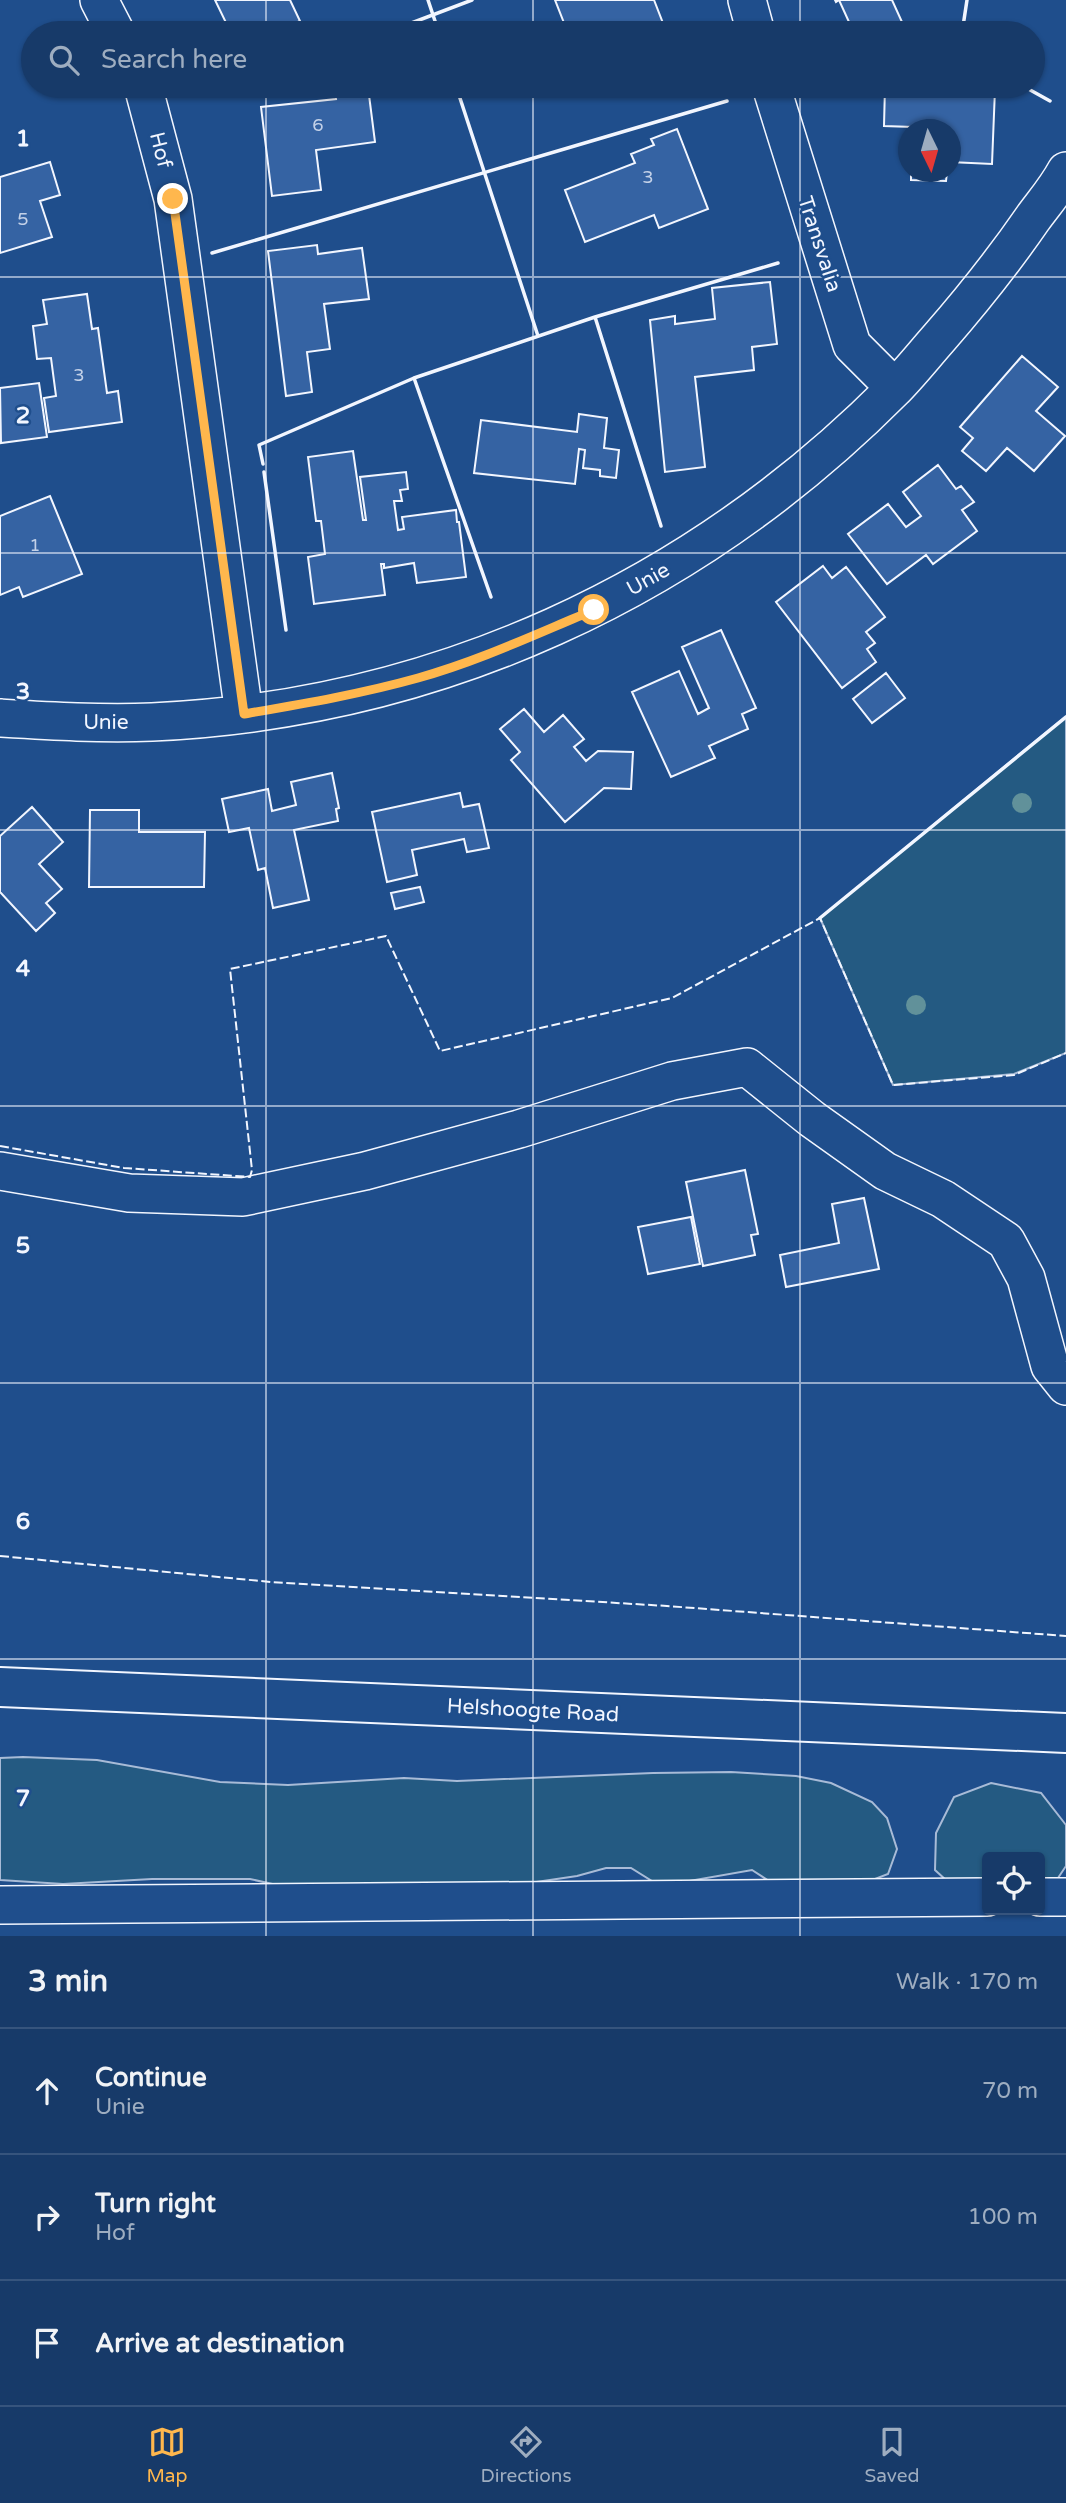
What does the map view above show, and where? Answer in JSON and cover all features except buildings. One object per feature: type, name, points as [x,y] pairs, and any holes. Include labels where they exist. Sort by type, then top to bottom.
[{"type":"main road","name":"Helshoogte Road","points":[[0,1686],[1066,1734]]},
{"type":"street","points":[[99,0],[110,21]]},
{"type":"street","points":[[747,0],[753,21]]},
{"type":"street","name":"Hof","points":[[146,98],[173,199],[244,714]]},
{"type":"street","name":"Transvalia","points":[[775,98],[852,345],[895,388]]},
{"type":"street","name":"Unie","points":[[0,718],[153,722],[244,714],[323,701],[419,678],[499,650],[594,610],[681,560],[778,493],[830,450],[895,388],[969,304],[1066,171]]},
{"type":"street","points":[[0,1171],[129,1193],[243,1197],[365,1171],[506,1133],[672,1081],[747,1067],[812,1119],[885,1171],[943,1199],[1006,1241],[1026,1278],[1050,1366],[1066,1386]]},
{"type":"street","points":[[1045,1897],[1066,1897]]},
{"type":"street","points":[[0,1905],[982,1898]]},
{"type":"shaded area","points":[[1066,716],[1066,1053],[1014,1074],[893,1085],[820,918]]},
{"type":"shaded area","points":[[0,1758],[97,1760],[220,1782],[288,1785],[404,1778],[457,1781],[653,1773],[731,1772],[796,1776],[831,1783],[872,1802],[887,1818],[897,1849],[888,1874],[844,1891],[783,1890],[752,1870],[678,1883],[652,1881],[631,1868],[606,1868],[577,1876],[509,1886],[299,1890],[250,1879],[152,1879],[63,1884],[0,1880]]},
{"type":"shaded area","points":[[991,1783],[1041,1793],[1066,1825],[1066,1866],[1058,1878],[1045,1882],[1045,1852],[982,1852],[982,1893],[959,1892],[935,1870],[936,1833],[954,1797]]},
{"type":"fence","points":[[0,1146],[124,1168],[250,1177],[252,1170],[230,969],[386,936],[440,1051],[672,998],[820,918],[893,1085],[1014,1075],[1066,1053]]},
{"type":"fence","points":[[0,1556],[271,1582],[667,1606],[1066,1636]]},
{"type":"wall","points":[[428,0],[435,21]]},
{"type":"wall","points":[[417,21],[472,0]]},
{"type":"wall","points":[[964,21],[967,0]]},
{"type":"wall","points":[[460,98],[538,336]]},
{"type":"wall","points":[[1045,98],[1050,101]]},
{"type":"wall","points":[[212,253],[727,101]]},
{"type":"wall","points":[[263,464],[259,445],[414,378],[595,317],[778,263]]},
{"type":"wall","points":[[595,317],[661,526]]},
{"type":"wall","points":[[414,378],[491,597]]},
{"type":"wall","points":[[264,472],[286,630]]},
{"type":"wall","points":[[820,918],[1066,717]]},
{"type":"route","points":[[173,199],[244,714],[323,701],[419,678],[499,650],[594,610]]}]
